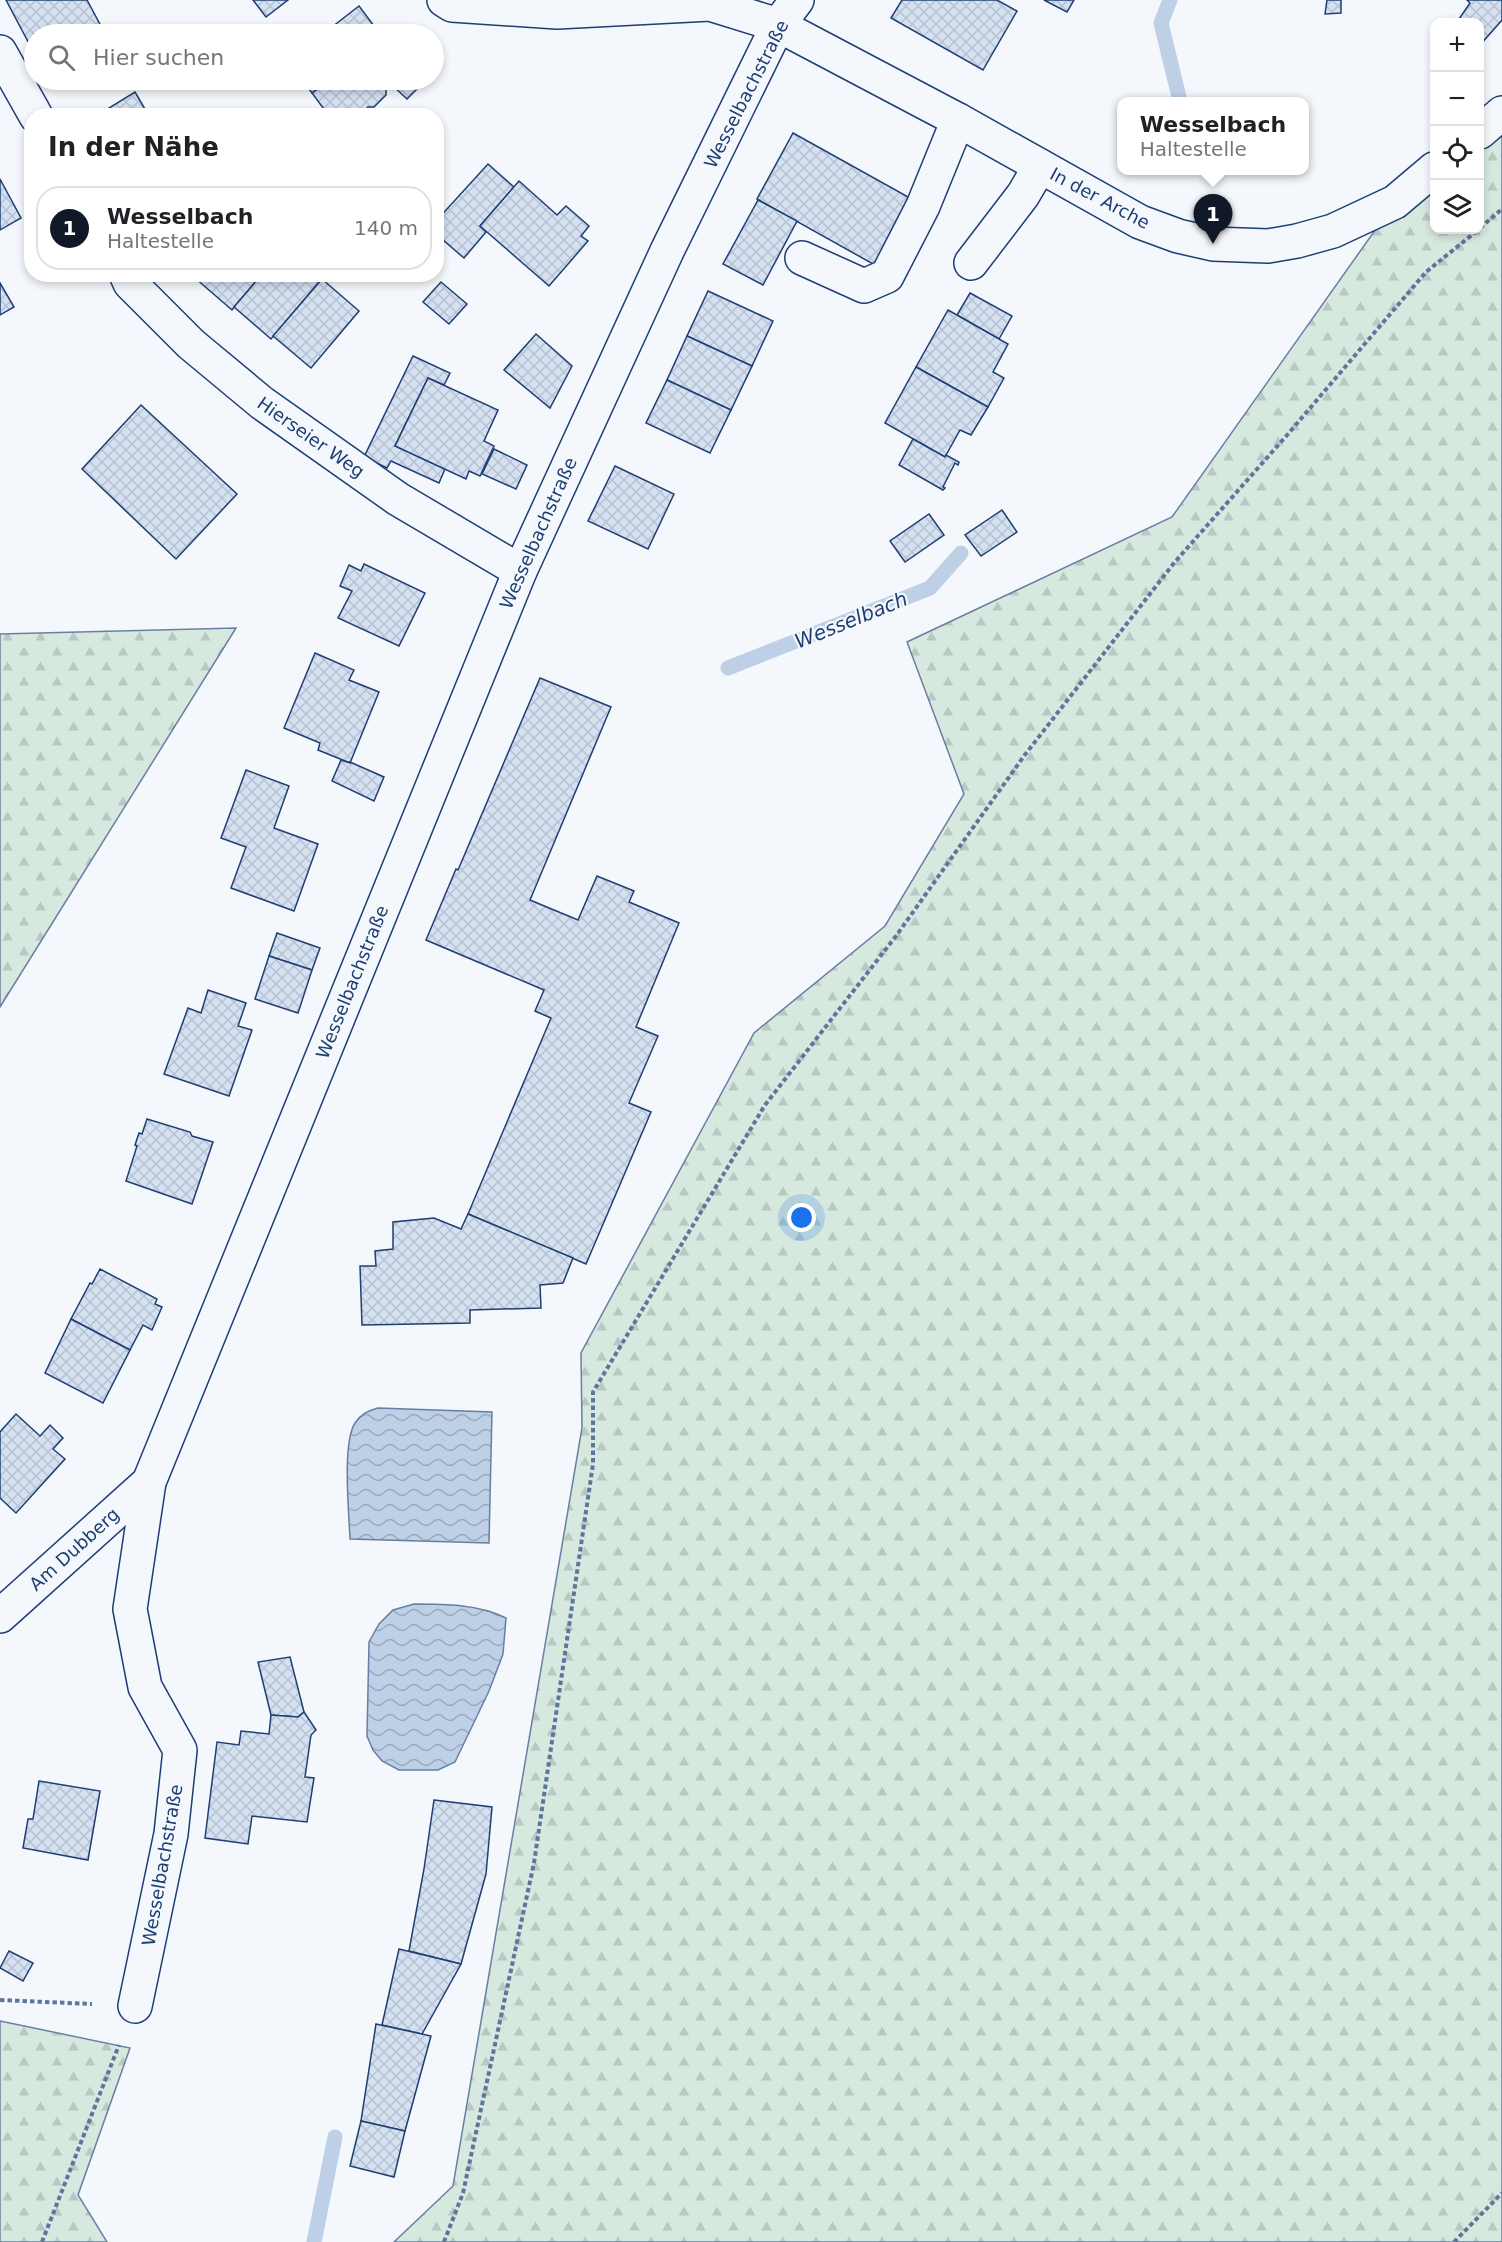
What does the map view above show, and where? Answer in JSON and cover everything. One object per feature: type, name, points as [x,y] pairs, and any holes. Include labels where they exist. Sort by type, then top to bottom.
[{"type":"street","points":[[444,0],[452,5],[557,12],[710,4],[788,12]]},
{"type":"street","name":"In der Arche","points":[[788,12],[958,120],[1140,222],[1178,236],[1213,244],[1242,247],[1268,246],[1333,231],[1395,202],[1430,172]]},
{"type":"street","name":"Wesselbachstraße","points":[[135,2006],[171,1834],[180,1750],[145,1687],[130,1609],[149,1482],[520,571],[667,251],[788,12]]},
{"type":"street","points":[[0,52],[32,108]]},
{"type":"street","points":[[1484,128],[1502,113]]},
{"type":"street","points":[[802,258],[864,286],[887,276],[923,206],[958,120]]},
{"type":"street","points":[[971,263],[1023,195],[1040,166]]},
{"type":"street","name":"Hierseier Weg","points":[[131,282],[190,344],[262,403],[398,499],[520,571]]},
{"type":"street","name":"Am Dubberg","points":[[0,1616],[149,1482]]},
{"type":"path","points":[[1484,224],[1502,209]]},
{"type":"path","points":[[444,2242],[463,2193],[534,1863],[593,1464],[593,1392],[765,1105],[896,936],[1024,756],[1174,563],[1426,273],[1472,234]]},
{"type":"path","points":[[0,2000],[135,2006],[42,2242]]},
{"type":"path","points":[[1454,2242],[1502,2193]]},
{"type":"green space","points":[[1502,113],[1502,2242],[394,2242],[453,2186],[582,1428],[581,1353],[754,1033],[885,926],[964,794],[907,642],[1172,517],[1395,202],[1430,172],[1430,234],[1484,234],[1484,129]]},
{"type":"green space","points":[[236,628],[0,1007],[0,634]]},
{"type":"green space","points":[[0,2021],[130,2048],[78,2195],[107,2242],[0,2242]]},
{"type":"water","points":[[378,1408],[492,1412],[489,1543],[350,1539],[347,1462],[351,1433],[360,1417]]},
{"type":"water","points":[[414,1604],[472,1607],[506,1618],[503,1654],[489,1691],[455,1762],[438,1770],[399,1770],[382,1761],[373,1750],[367,1736],[369,1642],[379,1624],[393,1610]]},
{"type":"building","points":[[6,0],[87,0],[100,24],[24,24],[24,34]]},
{"type":"building","points":[[253,0],[288,0],[266,17]]},
{"type":"building","points":[[902,0],[997,0],[1017,11],[983,70],[891,18]]},
{"type":"building","points":[[1044,0],[1074,0],[1067,12]]},
{"type":"building","points":[[1327,0],[1341,0],[1341,13],[1325,14]]},
{"type":"building","points":[[1467,0],[1502,0],[1502,20],[1484,40],[1484,18],[1460,18],[1470,3]]},
{"type":"building","points":[[359,6],[372,24],[336,24]]},
{"type":"building","points":[[316,90],[386,90],[386,95],[374,107],[367,108],[323,108],[312,93]]},
{"type":"building","points":[[397,90],[416,90],[407,99]]},
{"type":"building","points":[[135,92],[144,108],[109,108]]},
{"type":"building","points":[[793,133],[919,203],[882,269],[757,199]]},
{"type":"building","points":[[488,164],[514,187],[480,226],[486,232],[464,258],[444,241],[444,212]]},
{"type":"building","points":[[0,179],[21,218],[0,230]]},
{"type":"building","points":[[519,181],[557,215],[566,206],[589,226],[581,236],[588,241],[549,286],[480,226]]},
{"type":"building","points":[[758,200],[797,221],[763,285],[723,264]]},
{"type":"building","points":[[200,282],[255,282],[232,310]]},
{"type":"building","points":[[255,282],[319,282],[271,339],[234,307]]},
{"type":"building","points":[[319,282],[325,282],[359,311],[311,368],[273,336]]},
{"type":"building","points":[[441,282],[467,304],[449,324],[423,302]]},
{"type":"building","points":[[0,283],[14,307],[0,315]]},
{"type":"building","points":[[708,291],[773,321],[752,366],[687,336]]},
{"type":"building","points":[[970,293],[1012,316],[999,339],[957,315]]},
{"type":"building","points":[[948,310],[1008,344],[993,372],[1004,378],[988,407],[916,367]]},
{"type":"building","points":[[536,334],[572,366],[550,408],[504,370]]},
{"type":"building","points":[[687,336],[752,366],[731,410],[667,380]]},
{"type":"building","points":[[413,356],[450,373],[444,385],[428,378],[395,446],[445,469],[439,483],[391,461],[387,468],[364,457]]},
{"type":"building","points":[[916,367],[988,407],[971,435],[960,430],[945,457],[885,423]]},
{"type":"building","points":[[428,378],[498,410],[484,441],[494,446],[480,476],[469,471],[466,479],[395,446]]},
{"type":"building","points":[[667,380],[731,410],[710,453],[646,423]]},
{"type":"building","points":[[141,405],[237,494],[176,559],[82,469]]},
{"type":"building","points":[[913,439],[959,462],[958,465],[955,463],[943,490],[899,465]]},
{"type":"building","points":[[494,449],[527,465],[516,489],[482,474]]},
{"type":"building","points":[[615,466],[674,494],[648,549],[588,521]]},
{"type":"building","points":[[1002,510],[1017,532],[981,556],[965,535]]},
{"type":"building","points":[[929,514],[944,535],[905,562],[890,541]]},
{"type":"building","points":[[364,564],[425,593],[399,646],[338,618],[352,591],[340,586],[349,565],[361,571]]},
{"type":"building","points":[[315,653],[354,670],[349,680],[379,692],[350,763],[318,750],[320,743],[284,728]]},
{"type":"building","points":[[540,678],[611,707],[530,900],[578,920],[597,876],[634,891],[629,902],[679,923],[636,1027],[658,1036],[629,1103],[651,1112],[586,1264],[468,1214],[551,1018],[535,1011],[544,990],[426,940]]},
{"type":"building","points":[[341,760],[384,777],[374,801],[332,781]]},
{"type":"building","points":[[246,770],[289,786],[274,828],[318,844],[294,911],[231,888],[246,847],[221,838]]},
{"type":"building","points":[[277,933],[320,948],[312,970],[269,956]]},
{"type":"building","points":[[269,956],[312,970],[298,1013],[255,999]]},
{"type":"building","points":[[208,990],[246,1003],[238,1026],[252,1030],[229,1096],[164,1074],[188,1008],[201,1013]]},
{"type":"building","points":[[147,1119],[190,1132],[192,1136],[213,1142],[192,1204],[126,1181],[139,1133],[142,1134]]},
{"type":"building","points":[[468,1214],[573,1258],[563,1283],[540,1285],[541,1308],[470,1310],[470,1323],[362,1325],[360,1266],[376,1266],[375,1251],[393,1249],[393,1222],[434,1218],[461,1229]]},
{"type":"building","points":[[100,1269],[157,1299],[155,1304],[162,1307],[152,1330],[143,1325],[130,1350],[71,1319]]},
{"type":"building","points":[[71,1319],[130,1350],[103,1403],[45,1373]]},
{"type":"building","points":[[16,1414],[40,1436],[50,1425],[63,1438],[53,1449],[65,1459],[16,1513],[0,1498],[0,1432]]},
{"type":"building","points":[[290,1657],[304,1712],[298,1717],[271,1715],[258,1662]]},
{"type":"building","points":[[304,1712],[316,1730],[311,1735],[305,1777],[314,1778],[307,1822],[252,1816],[248,1844],[205,1838],[217,1742],[239,1745],[241,1731],[269,1734],[271,1715],[298,1717]]},
{"type":"building","points":[[39,1781],[100,1791],[88,1860],[23,1848],[28,1819],[33,1819]]},
{"type":"building","points":[[434,1800],[492,1807],[486,1874],[461,1964],[409,1951]]},
{"type":"building","points":[[399,1949],[461,1964],[422,2034],[382,2025]]},
{"type":"building","points":[[9,1951],[33,1963],[23,1981],[0,1968]]},
{"type":"building","points":[[376,2024],[431,2036],[405,2131],[361,2121]]},
{"type":"building","points":[[361,2121],[405,2131],[394,2177],[350,2166]]},
{"type":"waterway","name":"Wesselbach","points":[[1170,0],[1161,23],[1179,97]]},
{"type":"waterway","name":"Wesselbach","points":[[728,668],[930,588],[961,553]]},
{"type":"waterway","name":"Wesselbach","points":[[314,2242],[335,2137]]},
{"type":"place","name":"Wesselbach","points":[[1213,244]]}]
